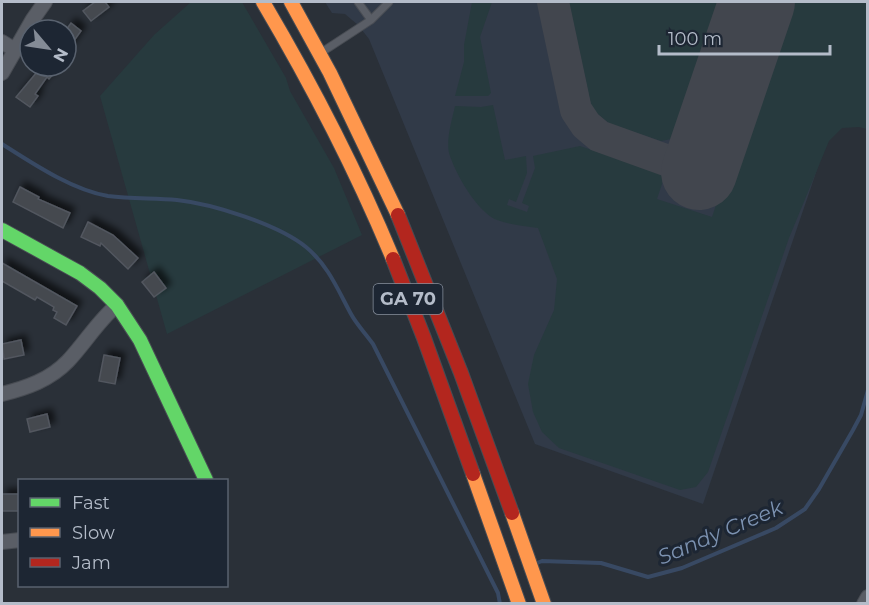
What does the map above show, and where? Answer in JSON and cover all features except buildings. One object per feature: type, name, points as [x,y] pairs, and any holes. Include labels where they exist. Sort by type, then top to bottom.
[{"type":"main road","name":"GA 70","points":[[263,2],[301,65],[359,182],[393,260],[519,603]]},
{"type":"main road","name":"GA 70","points":[[291,2],[321,53],[381,174],[415,253],[447,333],[544,603]]},
{"type":"main road","points":[[2,230],[80,273],[117,305],[140,339],[206,479]]},
{"type":"street","points":[[2,73],[45,2]]},
{"type":"street","points":[[2,42],[15,50]]},
{"type":"street","points":[[2,394],[38,383],[52,375],[67,363],[117,305]]},
{"type":"street","points":[[2,542],[18,540]]},
{"type":"street","points":[[864,603],[867,597]]},
{"type":"lane","points":[[358,2],[371,20]]},
{"type":"lane","points":[[301,65],[371,20],[389,2]]},
{"type":"shaded area","points":[[325,2],[867,2],[867,23],[703,504],[535,444],[369,39],[345,14],[332,13]]},
{"type":"green space","points":[[191,2],[242,2],[334,168],[362,235],[167,334],[100,96],[154,35]]},
{"type":"green space","points":[[472,2],[492,2],[480,37],[491,93],[488,96],[455,96],[464,62],[464,45]]},
{"type":"green space","points":[[569,2],[727,2],[683,132],[671,139],[661,141],[610,124],[595,112],[591,105]]},
{"type":"green space","points":[[784,2],[867,2],[867,129],[842,128],[829,141],[789,238],[708,472],[696,487],[680,490],[559,448],[542,432],[533,412],[528,384],[534,355],[554,310],[557,279],[538,228],[507,223],[489,216],[475,201],[462,181],[448,148],[455,106],[493,105],[505,160],[526,156],[527,173],[516,202],[509,199],[507,205],[527,212],[529,206],[522,203],[535,168],[533,156],[580,146],[665,175],[657,199],[712,217]]},
{"type":"waterway","points":[[2,144],[53,175],[94,193],[125,198],[177,200],[208,206],[262,223],[294,239],[314,254],[332,278],[353,318],[373,344],[498,593],[500,604]]},
{"type":"waterway","name":"Sandy Creek","points":[[537,563],[542,561],[601,563],[648,577],[682,568],[776,528],[805,509],[819,489],[861,415],[868,390]]},
{"type":"taxiway","points":[[553,2],[576,110],[586,125],[599,136],[699,172]]},
{"type":"runway","points":[[699,172],[757,2]]},
{"type":"traffic: fast","points":[[2,230],[80,273],[117,305],[140,340],[206,479]]},
{"type":"traffic: slow","points":[[263,2],[332,128],[393,259]]},
{"type":"traffic: slow","points":[[291,2],[330,73],[398,215]]},
{"type":"traffic: slow","points":[[473,474],[519,604]]},
{"type":"traffic: slow","points":[[512,513],[544,604]]},
{"type":"traffic: jam","points":[[398,215],[461,373],[512,513]]},
{"type":"traffic: jam","points":[[393,259],[473,474]]}]
